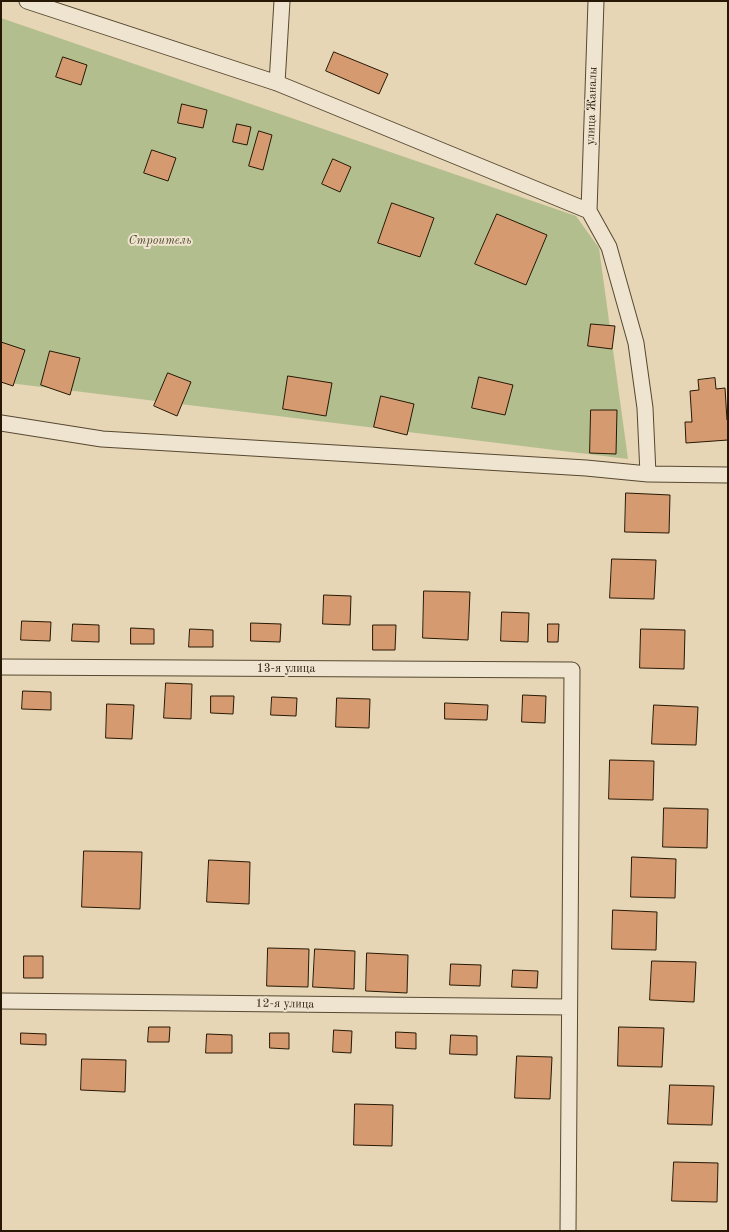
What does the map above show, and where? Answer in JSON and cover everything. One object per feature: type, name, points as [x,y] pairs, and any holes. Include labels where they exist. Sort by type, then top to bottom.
[{"type":"street","points":[[27,1],[277,84],[589,210],[609,247],[636,343],[645,408],[648,474]]},
{"type":"street","points":[[277,84],[282,1]]},
{"type":"street","name":"улица Жаналы","points":[[589,210],[596,1]]},
{"type":"street","points":[[1,423],[102,439],[586,468],[648,474],[728,475]]},
{"type":"street","name":"13-я улица","points":[[1,667],[572,670],[569,1007]]},
{"type":"street","name":"12-я улица","points":[[1,1001],[569,1007]]},
{"type":"street","points":[[568,1231],[569,1007]]},
{"type":"green space","name":"Строитель","points":[[1,18],[576,216],[599,248],[628,459],[1,382]]},
{"type":"building","points":[[334,52],[388,74],[379,94],[326,71]]},
{"type":"building","points":[[63,57],[87,65],[81,85],[56,77]]},
{"type":"building","points":[[182,104],[207,110],[203,128],[178,123]]},
{"type":"building","points":[[237,124],[251,127],[247,145],[233,142]]},
{"type":"building","points":[[259,131],[272,135],[263,170],[249,166]]},
{"type":"building","points":[[152,150],[176,158],[168,181],[144,173]]},
{"type":"building","points":[[333,159],[351,167],[340,192],[322,184]]},
{"type":"building","points":[[392,203],[434,218],[420,257],[378,243]]},
{"type":"building","points":[[497,214],[547,235],[526,285],[475,264]]},
{"type":"building","points":[[591,324],[615,326],[612,349],[588,346]]},
{"type":"building","points":[[1,342],[25,350],[13,386],[1,382]]},
{"type":"building","points":[[50,351],[80,358],[70,395],[41,385]]},
{"type":"building","points":[[168,373],[191,382],[177,416],[154,406]]},
{"type":"building","points":[[288,376],[332,383],[326,416],[283,409]]},
{"type":"building","points":[[479,377],[513,385],[505,415],[472,408]]},
{"type":"building","points":[[715,378],[716,389],[725,388],[727,420],[728,419],[728,440],[686,443],[685,422],[692,422],[690,391],[699,390],[698,380]]},
{"type":"building","points":[[381,396],[414,404],[407,435],[374,427]]},
{"type":"building","points":[[591,410],[617,410],[616,454],[590,453]]},
{"type":"building","points":[[626,493],[670,495],[669,533],[625,532]]},
{"type":"building","points":[[612,559],[656,560],[654,599],[610,598]]},
{"type":"building","points":[[424,591],[470,592],[468,640],[423,638]]},
{"type":"building","points":[[324,595],[351,596],[350,625],[323,624]]},
{"type":"building","points":[[502,612],[529,613],[528,642],[501,641]]},
{"type":"building","points":[[22,621],[51,622],[50,641],[21,640]]},
{"type":"building","points":[[251,623],[281,624],[280,642],[251,641]]},
{"type":"building","points":[[73,624],[99,625],[99,642],[72,641]]},
{"type":"building","points":[[548,624],[559,624],[558,642],[548,642]]},
{"type":"building","points":[[373,625],[396,625],[395,650],[373,650]]},
{"type":"building","points":[[131,628],[154,629],[154,644],[131,644]]},
{"type":"building","points":[[190,629],[213,630],[213,647],[189,647]]},
{"type":"building","points":[[641,629],[685,630],[684,669],[640,668]]},
{"type":"building","points":[[166,683],[192,684],[191,719],[164,718]]},
{"type":"building","points":[[23,691],[51,692],[51,710],[22,709]]},
{"type":"building","points":[[523,695],[546,696],[545,723],[522,722]]},
{"type":"building","points":[[211,696],[234,696],[233,714],[211,713]]},
{"type":"building","points":[[272,697],[297,698],[296,716],[271,715]]},
{"type":"building","points":[[337,698],[370,699],[369,728],[336,727]]},
{"type":"building","points":[[445,703],[488,705],[487,720],[445,719]]},
{"type":"building","points":[[107,704],[134,705],[132,739],[106,738]]},
{"type":"building","points":[[654,705],[698,707],[696,745],[652,744]]},
{"type":"building","points":[[610,760],[654,761],[653,800],[609,799]]},
{"type":"building","points":[[664,808],[708,809],[707,848],[663,847]]},
{"type":"building","points":[[84,851],[142,852],[140,909],[82,907]]},
{"type":"building","points":[[632,857],[676,859],[675,898],[631,897]]},
{"type":"building","points":[[209,860],[250,862],[249,904],[207,902]]},
{"type":"building","points":[[613,910],[657,912],[656,950],[612,949]]},
{"type":"building","points":[[268,948],[309,949],[308,987],[267,986]]},
{"type":"building","points":[[315,949],[355,951],[354,989],[313,987]]},
{"type":"building","points":[[367,953],[408,955],[407,993],[366,991]]},
{"type":"building","points":[[24,956],[43,956],[43,978],[24,978]]},
{"type":"building","points":[[652,961],[696,962],[694,1002],[650,1000]]},
{"type":"building","points":[[451,964],[481,965],[480,986],[450,985]]},
{"type":"building","points":[[513,970],[538,971],[537,988],[512,987]]},
{"type":"building","points":[[149,1027],[170,1027],[169,1042],[148,1042]]},
{"type":"building","points":[[619,1027],[664,1028],[662,1067],[618,1066]]},
{"type":"building","points":[[334,1030],[352,1031],[351,1053],[333,1052]]},
{"type":"building","points":[[396,1032],[416,1033],[416,1049],[396,1048]]},
{"type":"building","points":[[21,1033],[46,1034],[46,1045],[21,1044]]},
{"type":"building","points":[[270,1033],[289,1033],[289,1049],[270,1048]]},
{"type":"building","points":[[207,1034],[232,1035],[232,1053],[206,1053]]},
{"type":"building","points":[[451,1035],[477,1036],[477,1055],[450,1054]]},
{"type":"building","points":[[517,1056],[552,1057],[550,1099],[515,1098]]},
{"type":"building","points":[[82,1059],[126,1060],[125,1092],[81,1090]]},
{"type":"building","points":[[670,1085],[714,1086],[712,1125],[668,1124]]},
{"type":"building","points":[[355,1104],[393,1105],[392,1146],[354,1145]]},
{"type":"building","points":[[674,1162],[718,1163],[717,1202],[672,1201]]}]
